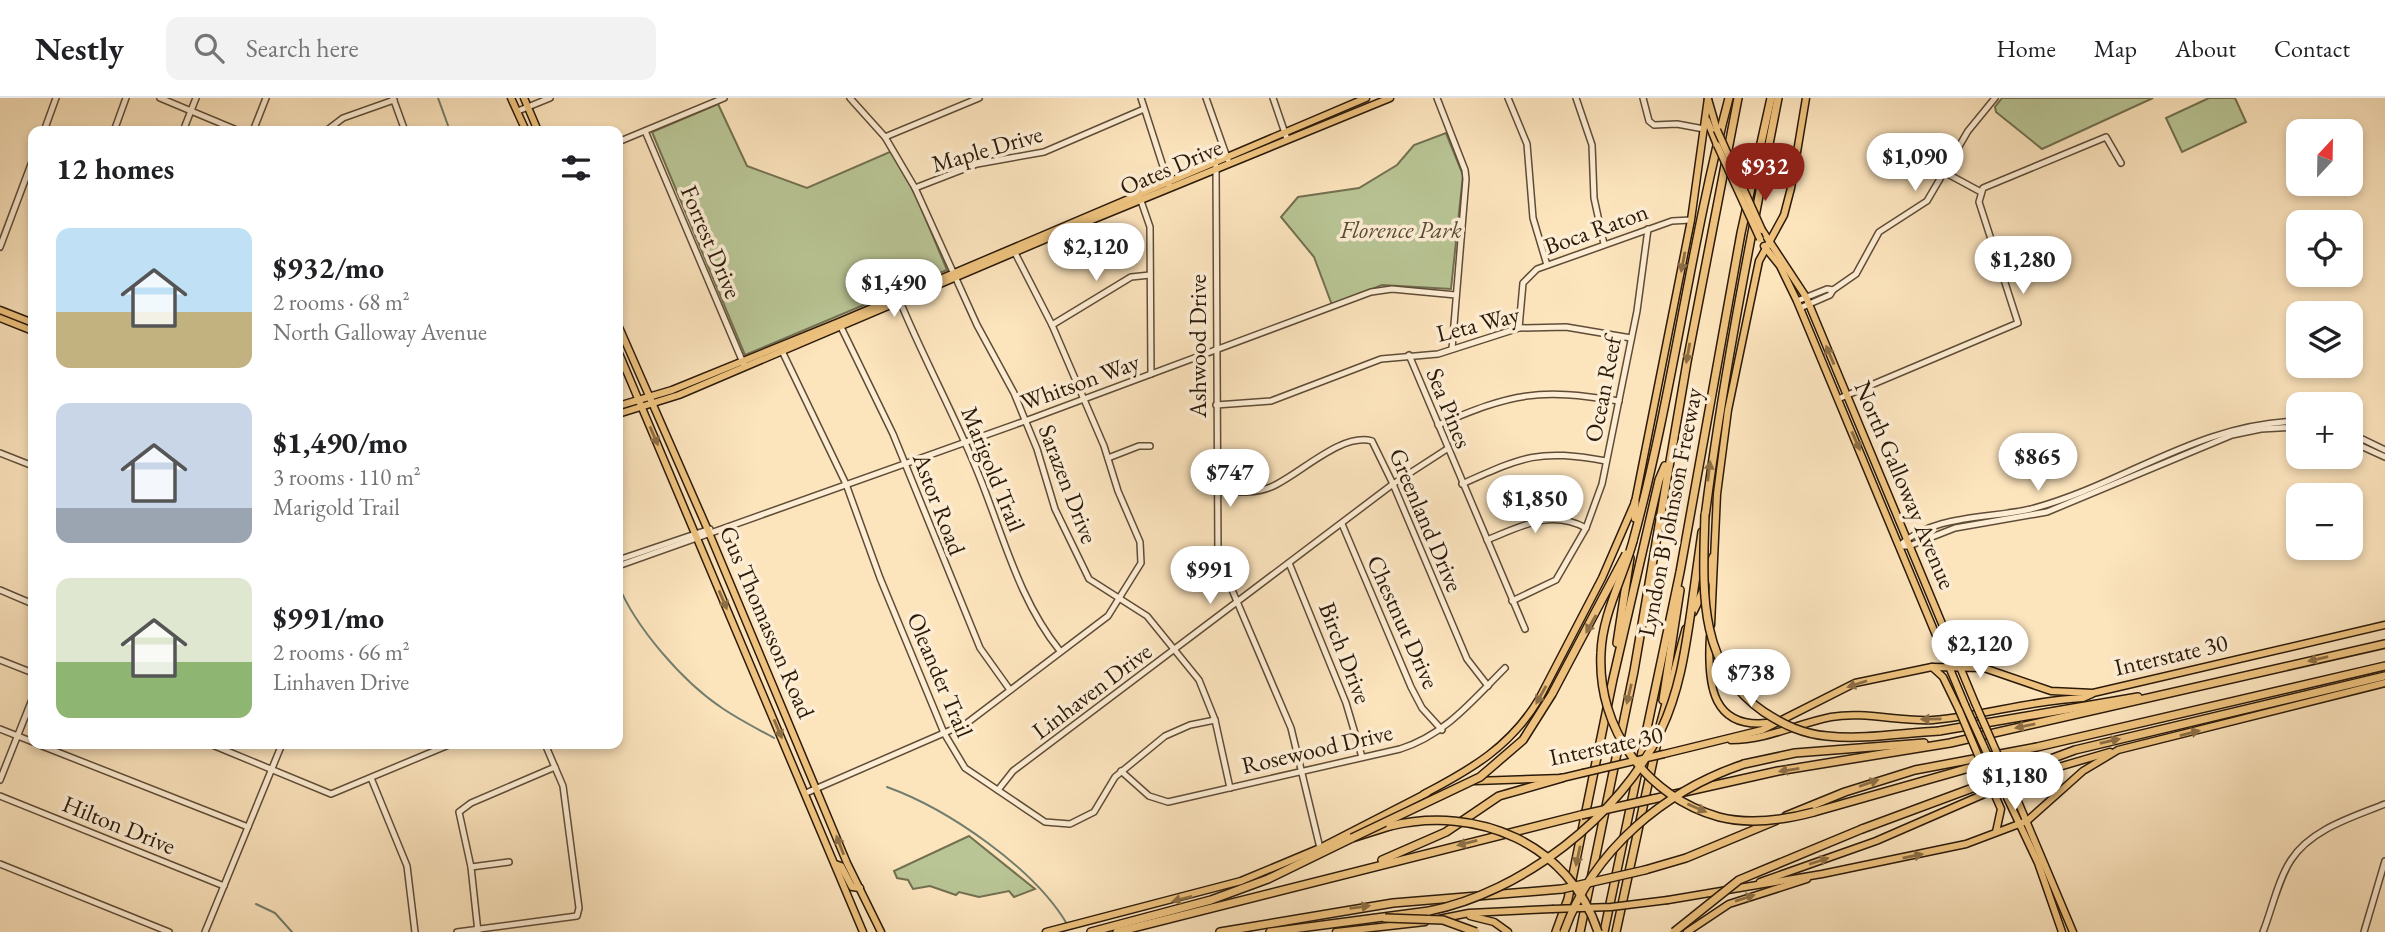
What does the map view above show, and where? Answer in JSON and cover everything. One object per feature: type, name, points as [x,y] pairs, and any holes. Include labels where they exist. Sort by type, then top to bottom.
[{"type":"highway","points":[[1729,98],[1650,477],[1608,618],[1601,653],[1604,696],[1626,750],[1641,769],[1676,798],[1721,817],[1776,820],[1814,812],[2018,755],[2037,747]]},
{"type":"highway","name":"Lyndon B Johnson Freeway","points":[[1580,932],[1634,671],[1670,456],[1738,98]]},
{"type":"highway","name":"Lyndon B Johnson Freeway","points":[[1604,932],[1680,572],[1741,233],[1771,98]]},
{"type":"highway","points":[[1270,932],[1385,918],[1454,906],[1487,895],[1543,864],[1589,823],[1636,771],[1661,729],[1676,689],[1705,514],[1712,448],[1778,98]]},
{"type":"highway","points":[[1565,932],[1568,899],[1616,666],[1659,480],[1670,456]]},
{"type":"highway","points":[[1616,666],[1637,511],[1635,502]]},
{"type":"highway","points":[[1705,514],[1704,588],[1710,637],[1722,670],[1749,701],[1782,724],[1815,735],[1939,731],[2121,698],[2156,696]]},
{"type":"highway","points":[[1091,932],[1221,897],[1268,879],[1470,783],[1502,762],[1523,740],[1552,694],[1632,541]]},
{"type":"highway","points":[[1660,725],[1684,634],[1705,587],[1713,557]]},
{"type":"highway","points":[[1619,932],[1660,725],[1680,593],[1680,572]]},
{"type":"highway","points":[[1118,932],[1581,815],[1778,771],[1966,739],[2385,643]]},
{"type":"highway","points":[[1220,932],[1393,903],[1562,888],[1645,870],[1686,858],[1893,775],[2037,747],[2385,666]]},
{"type":"highway","points":[[1674,932],[1739,880],[1862,829],[2075,750],[2385,676]]},
{"type":"highway","points":[[1565,932],[1577,902],[1609,855],[1645,817],[1693,785],[1744,764],[1784,755],[1966,739]]},
{"type":"highway","points":[[1356,870],[1446,832],[1499,796],[1562,778]]},
{"type":"highway","points":[[1352,838],[1390,826],[1429,819],[1456,819],[1489,825],[1544,854],[1565,874],[1584,900],[1598,932]]},
{"type":"highway","points":[[1556,932],[1568,899]]},
{"type":"highway","points":[[1385,918],[1443,920],[1476,932]]},
{"type":"main road","points":[[511,98],[524,126]]},
{"type":"main road","points":[[524,98],[536,126]]},
{"type":"main road","name":"Oates Drive","points":[[1286,136],[1366,98]]},
{"type":"main road","name":"Oates Drive","points":[[623,405],[654,404],[1215,165],[1390,98]]},
{"type":"main road","name":"North Galloway Avenue","points":[[1701,98],[1704,114],[1760,239],[1807,301],[2011,785],[2062,932]]},
{"type":"main road","name":"Lyndon B Johnson Freeway","points":[[1424,794],[1494,754],[1527,719],[1602,578],[1635,502],[1691,220],[1708,98]]},
{"type":"main road","name":"North Galloway Avenue","points":[[1708,98],[1716,137],[1726,149],[1766,244],[1797,300],[1921,597],[1962,708],[2003,789],[2024,822],[2073,932]]},
{"type":"main road","name":"Lyndon B Johnson Freeway","points":[[1786,720],[1749,723],[1730,715],[1714,698],[1708,676],[1713,557],[1725,424],[1759,261],[1784,215],[1791,188],[1806,98]]},
{"type":"main road","points":[[1703,142],[1716,137]]},
{"type":"main road","points":[[1759,261],[1773,256]]},
{"type":"main road","points":[[0,310],[28,321]]},
{"type":"main road","points":[[0,317],[28,329]]},
{"type":"main road","name":"Gus Thomasson Road","points":[[623,337],[881,932]]},
{"type":"main road","name":"Gus Thomasson Road","points":[[623,363],[863,932]]},
{"type":"main road","name":"Oates Drive","points":[[623,412],[650,396],[744,364]]},
{"type":"main road","points":[[1921,597],[1930,594]]},
{"type":"main road","name":"Interstate 30","points":[[1046,932],[1217,890],[1320,848],[1424,794],[1482,780],[1562,778],[1723,740],[1786,720],[1820,698],[1855,683],[1947,666],[1984,668],[2051,691],[2093,693],[2385,625]]},
{"type":"main road","points":[[1932,667],[1944,677],[1962,708],[2001,809],[1996,832]]},
{"type":"main road","points":[[1755,884],[1767,877],[1876,841],[2021,778],[2118,750],[2385,683]]},
{"type":"main road","points":[[761,690],[773,685]]},
{"type":"main road","points":[[1723,740],[1754,740],[1832,717],[1858,715],[1927,720],[1956,718],[2083,698],[2093,693]]},
{"type":"main road","points":[[1336,932],[1458,915],[1611,907],[1668,900],[1822,874],[1966,844],[2024,822],[2083,771],[2118,750]]},
{"type":"main road","points":[[835,864],[841,866],[852,887],[860,888]]},
{"type":"main road","points":[[1687,932],[1729,904],[1822,874]]},
{"type":"main road","points":[[2051,906],[2060,902]]},
{"type":"main road","points":[[1458,915],[1485,919],[1508,932]]},
{"type":"street","points":[[46,126],[56,98]]},
{"type":"street","points":[[116,126],[126,98]]},
{"type":"street","points":[[160,98],[227,126]]},
{"type":"street","points":[[185,126],[196,98]]},
{"type":"street","points":[[255,126],[266,98]]},
{"type":"street","points":[[518,111],[550,98]]},
{"type":"street","points":[[623,140],[724,98]]},
{"type":"street","name":"Sarazen Drive","points":[[850,98],[885,137],[915,188],[1025,421],[1055,509],[1083,569],[1089,579],[1146,616],[1199,680],[1215,720],[1230,788]]},
{"type":"street","points":[[885,137],[979,98]]},
{"type":"street","points":[[1141,98],[1169,185]]},
{"type":"street","points":[[1206,98],[1228,160]]},
{"type":"street","points":[[1273,98],[1286,136]]},
{"type":"street","points":[[1437,98],[1465,170],[1452,349]]},
{"type":"street","points":[[1508,98],[1527,144],[1533,218],[1547,265]]},
{"type":"street","points":[[1576,98],[1592,145],[1594,198],[1605,244]]},
{"type":"street","points":[[1643,98],[1649,121],[1654,125],[1677,124],[1704,129]]},
{"type":"street","points":[[1797,300],[1807,301],[1830,295],[1856,274],[1879,232],[1927,201],[1968,131],[1995,98]]},
{"type":"street","points":[[333,126],[343,118],[394,99],[403,126]]},
{"type":"street","name":"Maple Drive","points":[[915,188],[977,164],[1044,152],[1144,109]]},
{"type":"street","name":"Forrest Drive","points":[[645,131],[744,364]]},
{"type":"street","points":[[1838,399],[2018,323],[1981,210],[1981,192],[1989,183],[2106,137],[2121,163]]},
{"type":"street","name":"Ashwood Drive","points":[[1215,165],[1218,557],[1291,728],[1320,848]]},
{"type":"street","points":[[0,247],[28,172]]},
{"type":"street","points":[[1944,172],[1981,192]]},
{"type":"street","points":[[1140,197],[1150,227],[1151,374]]},
{"type":"street","name":"Boca Raton","points":[[1519,328],[1523,283],[1528,275],[1547,265],[1648,229],[1672,221],[1691,220]]},
{"type":"street","name":"Ocean Reef","points":[[1511,601],[1553,584],[1586,528],[1599,497],[1631,338],[1648,229]]},
{"type":"street","points":[[806,793],[967,723],[1098,624],[1119,598],[1141,563],[1140,542],[1084,398],[1052,325],[1014,250]]},
{"type":"street","points":[[1052,325],[1131,277],[1150,275]]},
{"type":"street","name":"Whitson Way","points":[[623,562],[708,531],[719,531],[1025,421],[1380,290],[1456,295]]},
{"type":"street","name":"Marigold Trail","points":[[899,300],[915,343],[950,407],[1039,624],[1060,651]]},
{"type":"street","points":[[1800,308],[1807,301]]},
{"type":"street","name":"Astor Road","points":[[840,325],[905,464],[980,648],[1010,690]]},
{"type":"street","name":"Leta Way","points":[[1216,405],[1271,401],[1381,359],[1438,354],[1519,328],[1566,327],[1631,338]]},
{"type":"street","name":"Oleander Trail","points":[[781,348],[846,484],[880,578],[944,733],[965,768],[1045,822],[1070,824],[1094,812],[1121,771],[1177,730],[1215,720]]},
{"type":"street","name":"Sea Pines","points":[[1409,355],[1525,629]]},
{"type":"street","points":[[1437,425],[1493,401],[1532,393],[1571,394],[1619,401]]},
{"type":"street","points":[[1899,546],[1976,520],[2040,506],[2227,430],[2266,422],[2286,421]]},
{"type":"street","points":[[1976,520],[2047,512],[2232,435],[2271,427],[2286,427]]},
{"type":"street","name":"Greenland Drive","points":[[1217,491],[1248,492],[1272,487],[1328,452],[1363,439],[1374,443],[1467,659],[1488,686]]},
{"type":"street","points":[[2363,439],[2385,450]]},
{"type":"street","points":[[1108,458],[1139,446],[1150,446]]},
{"type":"street","points":[[2363,447],[2385,457]]},
{"type":"street","name":"Linhaven Drive","points":[[998,790],[1013,771],[1393,484],[1447,449]]},
{"type":"street","points":[[0,453],[28,464]]},
{"type":"street","points":[[1462,484],[1530,456],[1561,454],[1606,460]]},
{"type":"street","points":[[1487,540],[1542,519],[1566,519],[1586,528]]},
{"type":"street","name":"Chestnut Drive","points":[[1342,524],[1411,687],[1422,708],[1442,730]]},
{"type":"street","name":"Birch Drive","points":[[1289,563],[1346,703],[1362,757]]},
{"type":"street","points":[[0,590],[28,602]]},
{"type":"street","points":[[0,660],[28,671]]},
{"type":"street","name":"Rosewood Drive","points":[[1121,771],[1152,799],[1168,802],[1420,742],[1442,730],[1505,668]]},
{"type":"street","points":[[0,780],[28,710]]},
{"type":"street","points":[[0,729],[28,740]]},
{"type":"street","points":[[50,749],[247,827]]},
{"type":"street","points":[[222,749],[331,794],[439,749]]},
{"type":"street","points":[[205,932],[280,749]]},
{"type":"street","points":[[457,932],[574,918],[579,908],[563,786],[547,749]]},
{"type":"street","points":[[477,931],[471,867],[458,819],[461,807],[555,767]]},
{"type":"street","points":[[371,778],[408,866],[415,932]]},
{"type":"street","name":"Hilton Drive","points":[[0,796],[224,886]]},
{"type":"street","points":[[2263,932],[2291,859],[2303,846],[2318,833],[2385,804]]},
{"type":"street","points":[[2364,932],[2385,861]]},
{"type":"street","points":[[471,867],[509,862]]},
{"type":"street","points":[[0,864],[169,932]]},
{"type":"green space","points":[[2002,98],[2153,98],[2042,149],[1996,112],[1995,107]]},
{"type":"green space","points":[[2209,98],[2235,98],[2246,122],[2182,152],[2166,118]]},
{"type":"green space","points":[[718,104],[747,166],[807,188],[892,151],[917,198],[947,270],[745,355],[652,132]]},
{"type":"green space","name":"Florence Park","points":[[1446,133],[1463,175],[1451,289],[1382,285],[1332,305],[1314,257],[1281,217],[1298,197],[1359,188],[1397,165],[1414,145]]},
{"type":"green space","points":[[969,836],[1035,889],[1014,897],[1009,891],[979,897],[959,892],[956,895],[930,886],[913,889],[908,880],[897,878],[894,871]]},
{"type":"waterway","points":[[438,98],[448,126]]},
{"type":"waterway","points":[[623,595],[648,635],[676,669],[722,708],[774,738]]},
{"type":"waterway","points":[[887,787],[962,825],[1012,862],[1034,882],[1067,924]]},
{"type":"waterway","points":[[256,904],[275,913],[292,932]]}]
